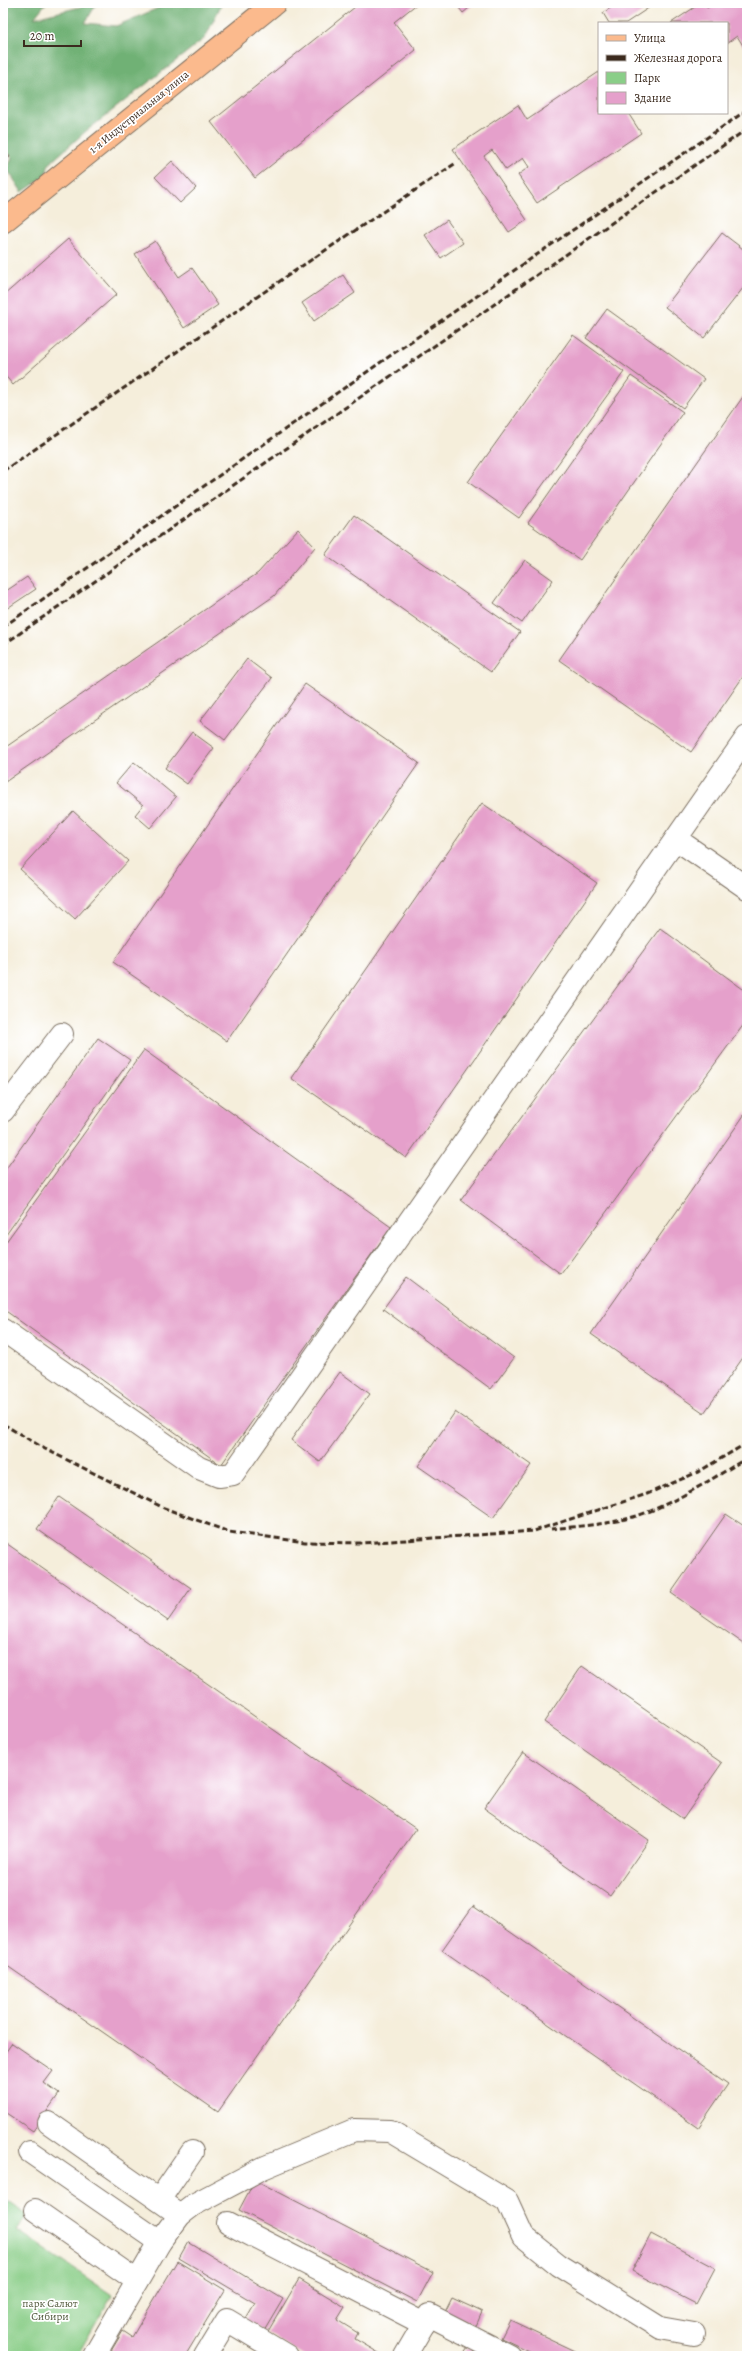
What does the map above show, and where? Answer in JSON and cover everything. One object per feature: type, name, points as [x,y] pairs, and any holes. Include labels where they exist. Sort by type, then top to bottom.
[{"type":"main road","name":"1-я Индустриальная улица","points":[[3,222],[275,3]]},
{"type":"lane","points":[[3,1330],[200,1468],[219,1476],[233,1474],[747,737]]},
{"type":"lane","points":[[676,839],[747,888]]},
{"type":"lane","points":[[3,1111],[62,1034]]},
{"type":"lane","points":[[49,2124],[180,2215]]},
{"type":"lane","points":[[94,2356],[160,2242],[180,2215],[193,2205],[263,2168],[354,2130],[390,2131],[507,2201],[523,2236],[591,2287],[660,2328],[694,2334]]},
{"type":"lane","points":[[30,2152],[160,2242]]},
{"type":"lane","points":[[159,2200],[192,2152]]},
{"type":"lane","points":[[35,2210],[137,2281]]},
{"type":"lane","points":[[228,2223],[424,2324]]},
{"type":"lane","points":[[405,2356],[429,2315],[509,2356]]},
{"type":"lane","points":[[205,2356],[226,2320],[287,2356]]},
{"type":"green space","points":[[3,3],[46,3],[34,18],[97,3],[85,23],[116,26],[170,3],[222,3],[205,38],[85,132],[49,164],[45,177],[22,192],[7,169],[12,158],[3,145]]},
{"type":"green space","name":"парк Салют Сибири","points":[[3,2198],[27,2215],[17,2230],[112,2295],[77,2356],[3,2356]]},
{"type":"building","points":[[360,3],[418,3],[394,22],[416,50],[255,178],[211,122]]},
{"type":"building","points":[[455,3],[475,3],[463,13]]},
{"type":"building","points":[[618,3],[656,3],[628,22],[608,22],[603,13]]},
{"type":"building","points":[[701,3],[704,3],[707,8],[715,3],[747,3],[747,52],[737,36],[728,42],[728,22],[672,22]]},
{"type":"building","points":[[598,73],[598,114],[629,114],[641,133],[537,203],[518,175],[529,167],[523,158],[506,170],[492,150],[484,156],[527,220],[509,232],[453,149],[518,105],[527,120]]},
{"type":"building","points":[[3,148],[10,157],[3,162]]},
{"type":"building","points":[[172,161],[196,188],[180,203],[155,177]]},
{"type":"building","points":[[447,220],[463,243],[441,258],[425,235]]},
{"type":"building","points":[[722,233],[747,252],[747,283],[704,338],[665,307]]},
{"type":"building","points":[[68,239],[117,294],[13,385],[3,373],[3,296]]},
{"type":"building","points":[[155,241],[179,277],[192,268],[218,305],[184,328],[135,254]]},
{"type":"building","points":[[343,275],[355,293],[314,321],[302,303]]},
{"type":"building","points":[[607,309],[704,379],[683,408],[586,338]]},
{"type":"building","points":[[573,335],[624,372],[519,518],[468,482]]},
{"type":"building","points":[[631,376],[683,412],[580,560],[528,523]]},
{"type":"building","points":[[747,391],[747,671],[691,752],[559,660]]},
{"type":"building","points":[[354,515],[520,632],[491,672],[325,555]]},
{"type":"building","points":[[298,529],[315,547],[274,596],[5,782],[3,749],[258,573]]},
{"type":"building","points":[[525,560],[553,580],[522,623],[494,603]]},
{"type":"building","points":[[27,577],[36,589],[3,611],[3,593]]},
{"type":"building","points":[[247,659],[272,678],[225,740],[200,721]]},
{"type":"building","points":[[305,684],[419,763],[227,1041],[113,962]]},
{"type":"building","points":[[192,732],[214,748],[187,784],[165,768]]},
{"type":"building","points":[[134,762],[176,797],[150,828],[135,815],[143,805],[116,783]]},
{"type":"building","points":[[482,803],[597,883],[406,1158],[291,1078]]},
{"type":"building","points":[[73,811],[128,861],[75,919],[20,869]]},
{"type":"building","points":[[660,928],[747,992],[747,1020],[561,1274],[461,1200]]},
{"type":"building","points":[[98,1038],[130,1060],[3,1239],[3,1173]]},
{"type":"building","points":[[144,1050],[391,1227],[221,1465],[3,1309],[3,1246]]},
{"type":"building","points":[[747,1111],[747,1352],[704,1413],[591,1334]]},
{"type":"building","points":[[406,1277],[514,1358],[491,1389],[383,1309]]},
{"type":"building","points":[[340,1372],[370,1394],[320,1462],[291,1440]]},
{"type":"building","points":[[455,1412],[531,1465],[493,1518],[418,1466]]},
{"type":"building","points":[[59,1497],[191,1588],[168,1621],[37,1529]]},
{"type":"building","points":[[726,1514],[747,1528],[747,1646],[671,1593]]},
{"type":"building","points":[[3,1541],[416,1829],[218,2112],[3,1963]]},
{"type":"building","points":[[582,1666],[722,1763],[683,1819],[544,1722]]},
{"type":"building","points":[[523,1752],[649,1840],[610,1896],[484,1808]]},
{"type":"building","points":[[473,1906],[728,2084],[698,2128],[442,1950]]},
{"type":"building","points":[[12,2043],[53,2071],[44,2083],[59,2094],[33,2131],[3,2111],[3,2056]]},
{"type":"building","points":[[255,2180],[433,2272],[417,2302],[239,2210]]},
{"type":"building","points":[[651,2234],[715,2268],[696,2304],[632,2271]]},
{"type":"building","points":[[188,2242],[283,2299],[264,2331],[245,2320],[255,2303],[179,2258]]},
{"type":"building","points":[[177,2261],[225,2290],[185,2356],[108,2356],[123,2331],[132,2337]]},
{"type":"building","points":[[299,2279],[345,2307],[337,2320],[358,2333],[355,2339],[384,2356],[305,2356],[267,2333]]},
{"type":"building","points":[[452,2298],[482,2312],[476,2326],[445,2312]]},
{"type":"building","points":[[510,2320],[586,2356],[539,2356],[501,2338]]},
{"type":"building","points":[[468,2347],[475,2351],[472,2356],[463,2354]]},
{"type":"railway","points":[[3,627],[384,360],[747,110]]},
{"type":"railway","points":[[3,645],[747,129]]},
{"type":"railway","points":[[3,471],[302,266],[456,163]]},
{"type":"railway","points":[[3,1424],[45,1449],[164,1508],[229,1532],[305,1542],[362,1543],[534,1531],[647,1494],[698,1472],[747,1443]]},
{"type":"railway","points":[[551,1529],[613,1522],[648,1512],[692,1491],[747,1458]]}]
